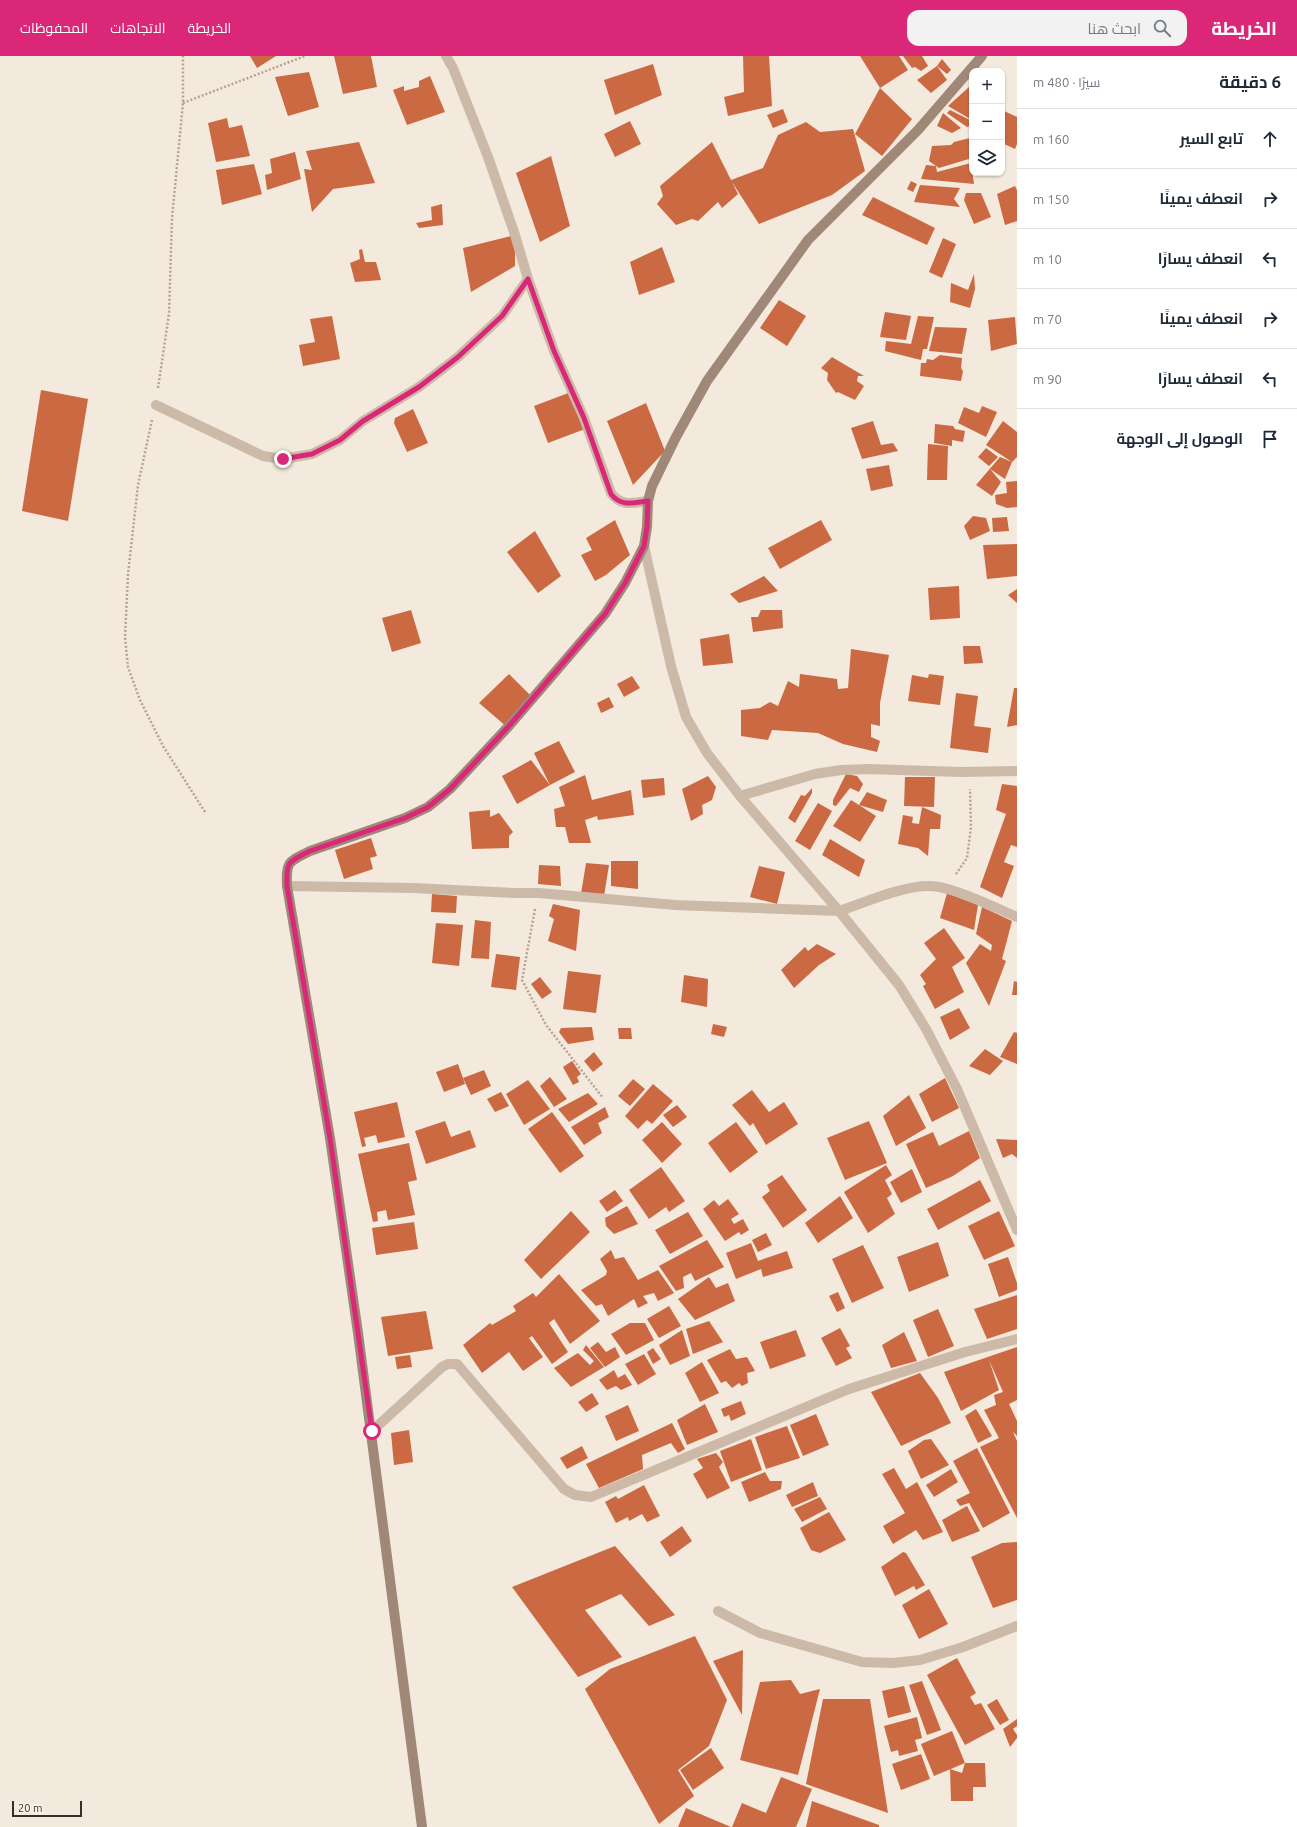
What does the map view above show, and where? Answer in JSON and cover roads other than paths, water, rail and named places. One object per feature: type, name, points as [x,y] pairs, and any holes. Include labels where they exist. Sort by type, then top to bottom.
[{"type":"street","points":[[446,56],[453,68],[488,157],[515,235],[528,279],[554,351],[584,418],[611,494],[616,500],[625,504],[648,501]]},
{"type":"street","points":[[422,1827],[372,1431],[330,1138],[287,886],[287,866],[296,858],[310,851],[405,818],[428,807],[450,789],[508,727],[605,614],[625,583],[644,546],[647,527],[648,501],[652,486],[672,444],[707,381],[808,240],[918,130],[982,56]]},
{"type":"street","points":[[156,405],[262,456],[283,459],[312,454],[340,440],[363,421],[419,387],[458,357],[502,316],[528,279]]},
{"type":"street","points":[[644,546],[671,666],[686,717],[707,753],[740,796],[900,985],[926,1029],[957,1089],[1017,1230]]},
{"type":"street","points":[[740,796],[815,774],[841,770],[868,769],[969,772],[1017,771]]},
{"type":"street","points":[[287,886],[413,888],[513,893],[538,892],[675,904],[839,912],[910,888],[928,886],[945,888],[1017,917]]},
{"type":"street","points":[[372,1431],[442,1367],[448,1364],[457,1364],[564,1489],[575,1495],[591,1497],[849,1389],[965,1352],[1017,1339]]},
{"type":"street","points":[[718,1611],[760,1633],[862,1662],[893,1664],[920,1660],[956,1649],[1017,1626]]}]
